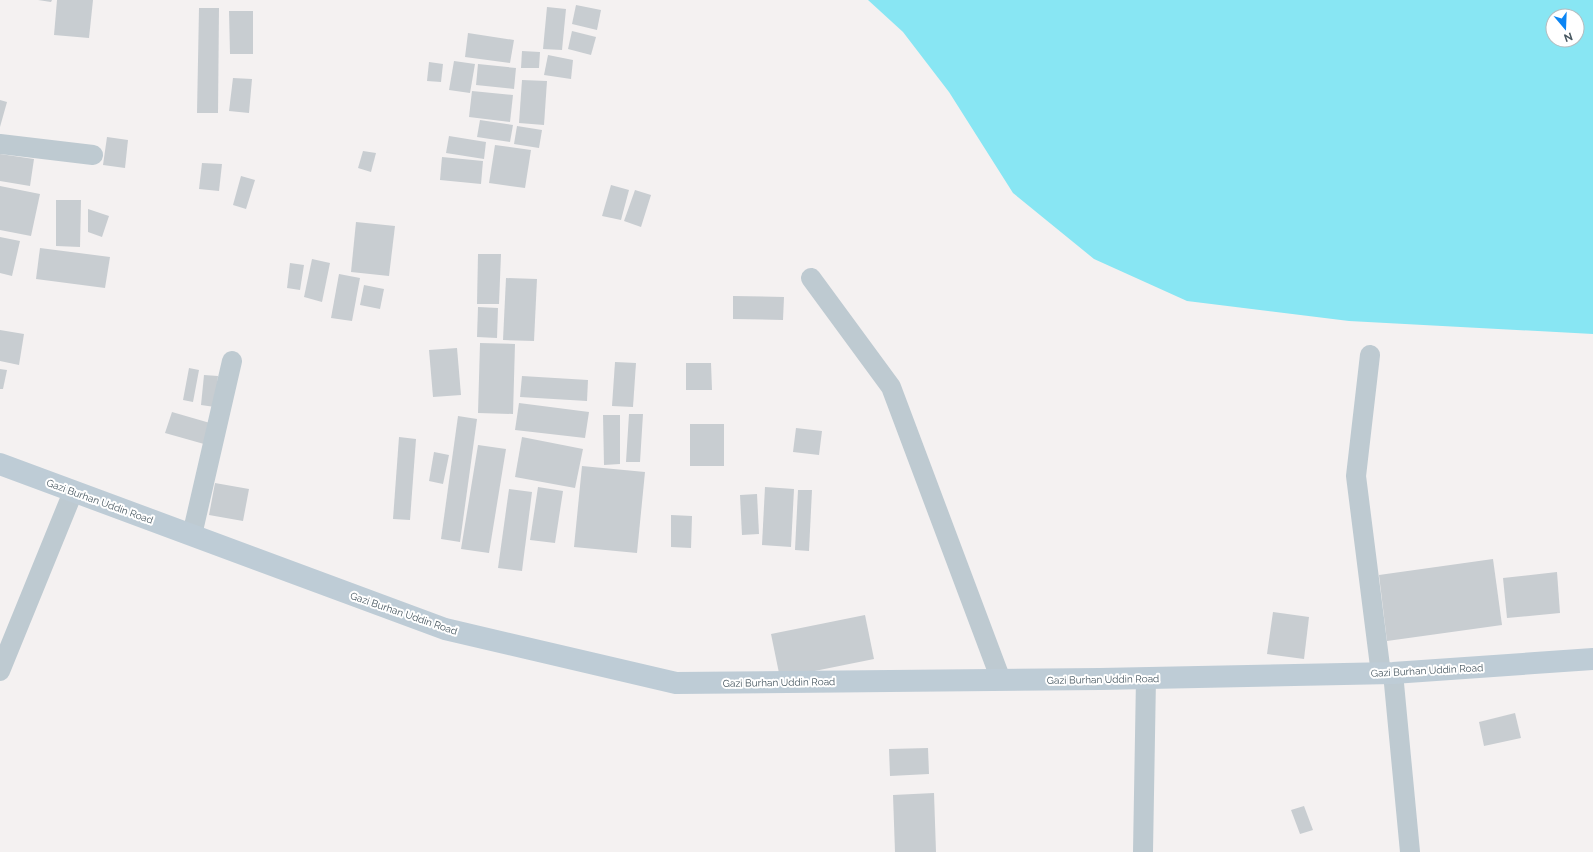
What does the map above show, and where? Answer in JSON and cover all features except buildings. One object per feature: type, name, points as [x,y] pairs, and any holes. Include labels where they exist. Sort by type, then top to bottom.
[{"type":"street","points":[[0,144],[93,155]]},
{"type":"street","points":[[812,278],[891,387],[1001,680]]},
{"type":"street","points":[[1370,355],[1356,476],[1387,673],[1410,852]]},
{"type":"street","points":[[192,535],[232,361]]},
{"type":"street","name":"Gazi Burhan Uddin Road","points":[[0,464],[445,629],[676,683],[1146,678],[1387,673],[1593,659]]},
{"type":"street","points":[[0,671],[73,492]]},
{"type":"street","points":[[1142,852],[1146,678]]},
{"type":"water","points":[[868,0],[1593,0],[1593,334],[1349,321],[1187,301],[1094,259],[1013,193],[949,92],[903,32]]}]
